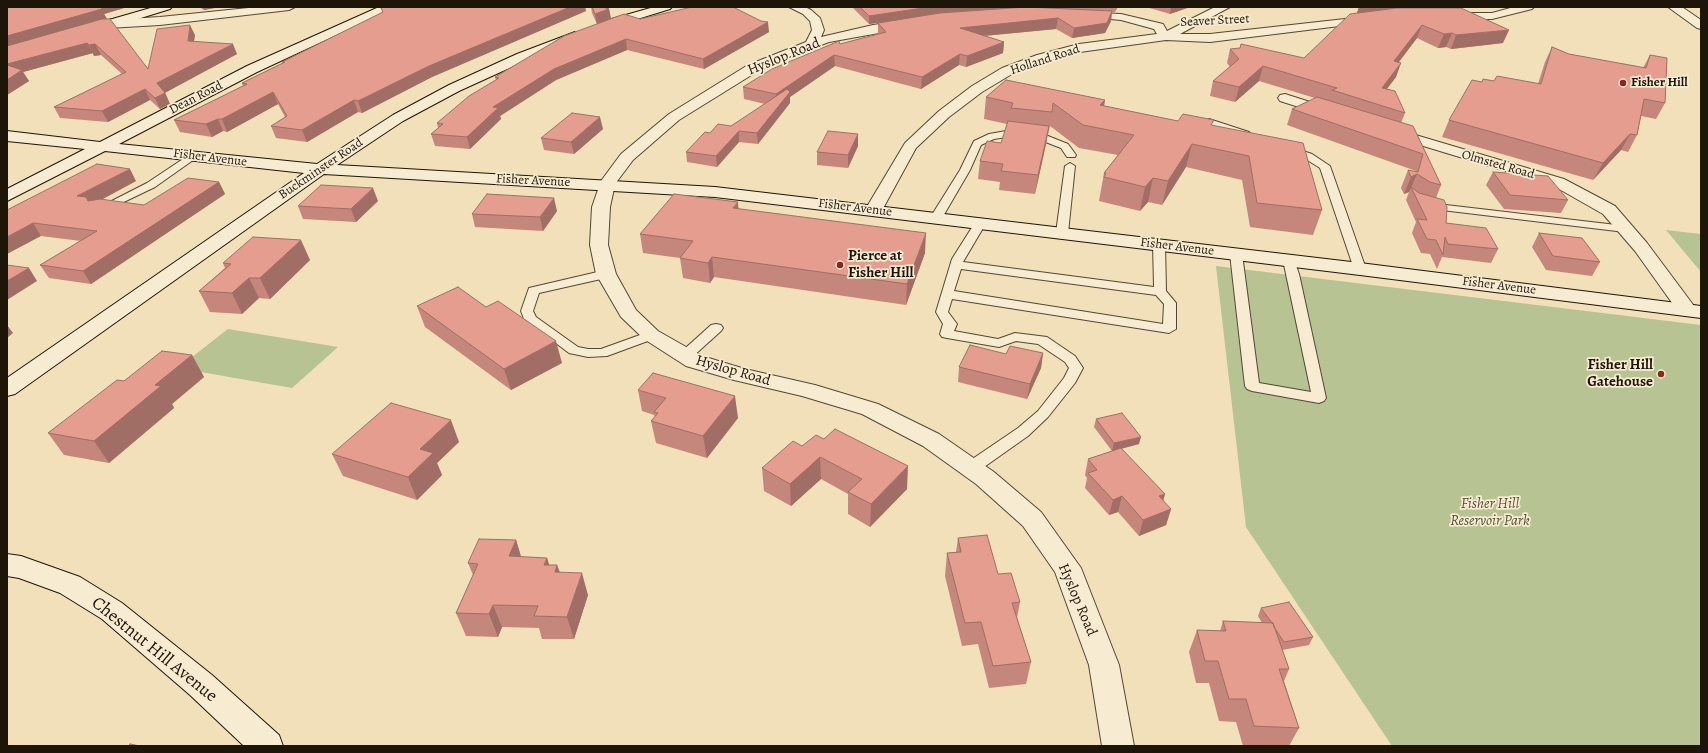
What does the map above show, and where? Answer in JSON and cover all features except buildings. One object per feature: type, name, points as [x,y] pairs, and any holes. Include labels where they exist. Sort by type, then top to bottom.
[{"type":"street","points":[[70,35],[166,7]]},
{"type":"street","points":[[108,24],[167,20],[289,7]]},
{"type":"street","name":"Dean Road","points":[[7,196],[280,55],[388,7]]},
{"type":"street","name":"Buckminster Road","points":[[7,389],[319,169],[398,118],[454,88],[522,56],[590,31],[666,7]]},
{"type":"street","points":[[795,7],[807,12],[816,20],[818,30],[811,45]]},
{"type":"street","name":"Holland Road","points":[[874,210],[910,146],[944,114],[977,89],[1007,71],[1056,54],[1079,48],[1164,37],[1224,7]]},
{"type":"street","points":[[1434,16],[1492,16],[1528,7]]},
{"type":"street","points":[[1674,7],[1701,25]]},
{"type":"street","points":[[1069,14],[1121,17],[1147,23],[1160,27],[1164,37]]},
{"type":"street","name":"Seaver Street","points":[[1164,37],[1210,38],[1384,18]]},
{"type":"street","name":"Hyslop Road","points":[[917,22],[873,29],[811,45],[753,68],[674,117],[627,157],[606,184],[601,206],[599,244],[606,274],[628,313],[651,335],[684,356],[694,361],[721,369],[807,390],[870,410],[931,440],[972,468],[1032,519],[1067,568],[1104,665],[1118,746]]},
{"type":"street","points":[[1285,98],[1347,118]]},
{"type":"street","name":"Olmsted Road","points":[[1377,128],[1558,182],[1609,210],[1694,311]]},
{"type":"street","name":"Fisher Avenue","points":[[7,136],[319,169],[606,184],[705,191],[1159,244],[1694,311]]},
{"type":"street","name":"Chestnut Hill Avenue","points":[[7,565],[21,567],[70,585],[112,611],[201,685],[267,746]]},
{"type":"lane","points":[[1209,122],[1259,139]]},
{"type":"lane","points":[[936,218],[964,170],[977,143],[992,136],[1006,134],[1045,138],[1065,146],[1071,155]]},
{"type":"lane","points":[[1280,146],[1308,156],[1325,166],[1360,269]]},
{"type":"lane","points":[[99,210],[151,185],[192,156]]},
{"type":"lane","points":[[1062,233],[1070,166]]},
{"type":"lane","points":[[1418,203],[1434,208],[1625,229]]},
{"type":"lane","points":[[972,468],[1023,432],[1043,414],[1070,380],[1076,368],[1070,358],[1042,340],[1016,337],[999,343],[947,334],[950,324],[942,312],[947,294],[956,265],[980,223]]},
{"type":"lane","points":[[1159,244],[1160,292]]},
{"type":"lane","points":[[1236,254],[1252,386],[1319,398],[1295,281],[1289,260]]},
{"type":"lane","points":[[947,294],[1169,328],[1170,303],[1160,292],[956,265]]},
{"type":"lane","points":[[606,274],[533,290],[528,310],[530,319],[574,350],[588,353],[602,353],[651,335]]},
{"type":"lane","points":[[684,356],[716,328]]},
{"type":"green space","points":[[1666,230],[1701,234],[1701,272]]},
{"type":"green space","name":"Fisher Hill Reservoir Park","points":[[1216,266],[1701,325],[1701,746],[1392,746],[1246,527]]},
{"type":"green space","points":[[228,329],[338,347],[292,388],[178,368]]},
{"type":"place","name":"Fisher Hill","points":[[1623,83]]},
{"type":"place","name":"Pierce at Fisher Hill","points":[[840,265]]},
{"type":"place","name":"Fisher Hill Gatehouse","points":[[1661,374]]}]
